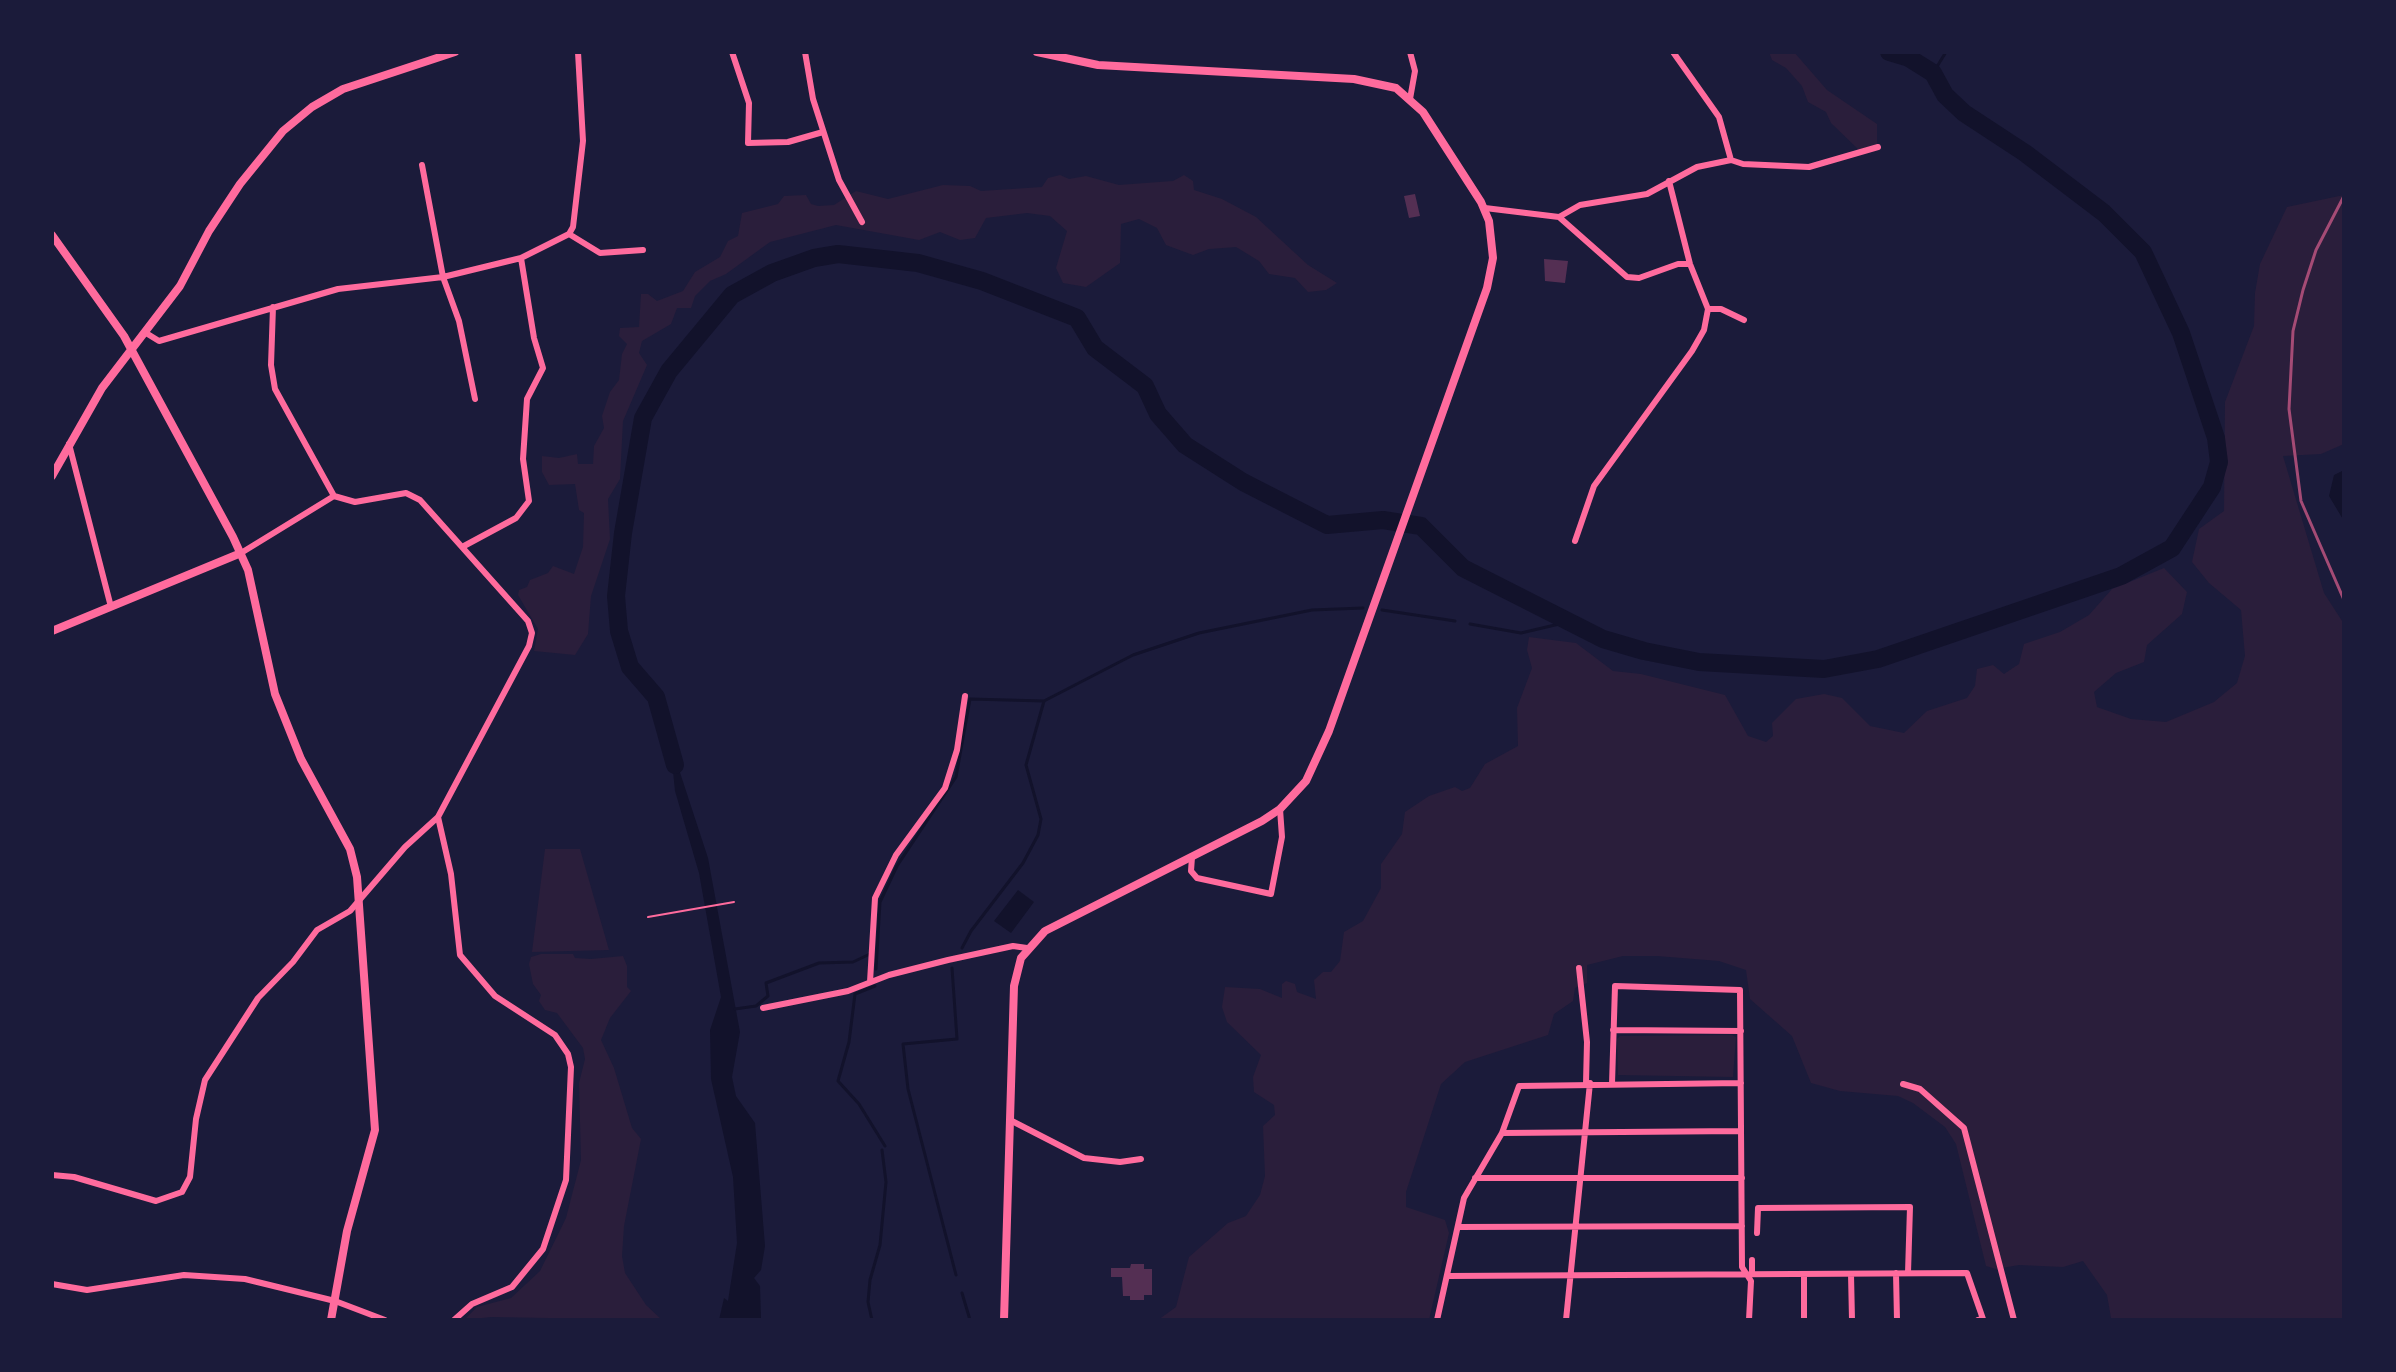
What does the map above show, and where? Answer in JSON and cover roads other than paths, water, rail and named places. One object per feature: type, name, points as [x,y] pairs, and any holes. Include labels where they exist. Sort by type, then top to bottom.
[{"type":"street","points":[[52,476],[102,388],[180,286],[209,231],[240,184],[283,131],[312,107],[343,89],[455,52]]},
{"type":"street","points":[[146,333],[159,341],[338,289],[443,277],[521,258],[543,244],[569,234],[573,227],[583,141],[578,52]]},
{"type":"street","points":[[732,52],[749,103],[748,143],[788,142],[823,132]]},
{"type":"street","points":[[805,52],[823,132],[839,180],[862,222]]},
{"type":"street","points":[[1004,1320],[1014,986],[1027,948],[1045,931],[1280,809],[1315,767],[1492,271],[1493,244],[1485,208],[1423,112],[1410,99],[1381,82],[1111,66],[1037,52]]},
{"type":"street","points":[[1410,52],[1415,71],[1410,99]]},
{"type":"street","points":[[1673,52],[1711,101],[1719,117],[1731,160]]},
{"type":"street","points":[[1559,217],[1580,205],[1647,194],[1697,167],[1731,160],[1743,164],[1809,167],[1878,147]]},
{"type":"street","points":[[422,165],[443,277],[459,321],[475,399]]},
{"type":"street","points":[[1575,541],[1594,486],[1704,330],[1708,309],[1690,264],[1669,181]]},
{"type":"street","points":[[1485,208],[1559,217],[1627,277],[1639,278],[1678,264],[1690,264]]},
{"type":"street","points":[[569,234],[600,253],[643,250]]},
{"type":"street","points":[[52,235],[132,352],[241,553],[275,694],[301,759],[350,849],[359,903],[375,1130],[347,1231],[331,1320]]},
{"type":"street","points":[[464,546],[516,518],[529,501],[523,459],[527,399],[543,368],[534,338],[521,258]]},
{"type":"street","points":[[52,1175],[74,1177],[156,1201],[182,1192],[190,1177],[196,1119],[205,1080],[271,982],[293,962],[317,930],[359,903],[405,847],[438,817],[519,670],[532,633],[528,621],[464,546],[414,496],[406,493],[355,502],[334,496],[275,389],[271,365],[273,307]]},
{"type":"street","points":[[1708,309],[1721,309],[1744,320]]},
{"type":"street","points":[[68,443],[111,607]]},
{"type":"street","points":[[52,631],[241,553],[334,496]]},
{"type":"street","points":[[870,982],[875,898],[896,855],[945,788],[952,773],[965,696]]},
{"type":"street","points":[[1192,857],[1191,871],[1197,878],[1271,894],[1282,837],[1280,809]]},
{"type":"street","points":[[438,817],[451,874],[460,955],[495,996],[555,1035],[568,1054],[571,1067],[566,1180],[543,1249],[512,1287],[472,1304],[454,1320]]},
{"type":"street","points":[[763,1008],[848,991],[870,982],[1013,946],[1027,948]]},
{"type":"street","points":[[1566,1320],[1588,1083],[1579,968]]},
{"type":"street","points":[[1612,1084],[1615,986],[1740,990],[1742,1267],[1749,1274]]},
{"type":"street","points":[[1613,1030],[1741,1031]]},
{"type":"street","points":[[1437,1320],[1464,1198],[1502,1133],[1519,1086],[1741,1083]]},
{"type":"street","points":[[1903,1084],[1920,1089],[1964,1128],[2014,1320]]},
{"type":"street","points":[[1010,1120],[1084,1158],[1120,1162],[1141,1159]]},
{"type":"street","points":[[1502,1133],[1741,1131]]},
{"type":"street","points":[[1475,1178],[1742,1178]]},
{"type":"street","points":[[1757,1233],[1758,1208],[1910,1207],[1908,1273]]},
{"type":"street","points":[[1458,1227],[1742,1226]]},
{"type":"street","points":[[1749,1320],[1752,1260]]},
{"type":"street","points":[[1896,1273],[1897,1320]]},
{"type":"street","points":[[1448,1276],[1969,1273],[1982,1320]]},
{"type":"street","points":[[1804,1274],[1804,1320]]},
{"type":"street","points":[[1851,1274],[1852,1320]]},
{"type":"street","points":[[52,1284],[87,1290],[184,1275],[245,1279],[335,1301],[385,1320]]},
{"type":"waterway","points":[[675,765],[656,697],[630,667],[619,631],[616,596],[623,533],[643,418],[669,371],[732,295],[772,273],[814,258],[838,254],[918,263],[982,281],[1077,318],[1095,348],[1145,386],[1158,414],[1185,445],[1243,482],[1327,525],[1383,520],[1421,526],[1463,568],[1603,639],[1644,651],[1699,662],[1824,669],[1878,659],[2121,576],[2172,548],[2212,487],[2219,462],[2216,438],[2181,333],[2143,252],[2104,213],[2025,153],[1964,113],[1945,95],[1933,73],[1909,58],[1889,52]]},
{"type":"waterway","points":[[1933,73],[1946,52]]},
{"type":"waterway","points":[[876,969],[880,902],[897,866],[956,777],[970,699],[1044,701],[1133,655],[1199,633],[1312,610],[1363,608]]},
{"type":"waterway","points":[[1382,610],[1455,621]]},
{"type":"waterway","points":[[1470,624],[1521,633],[1572,621]]},
{"type":"waterway","points":[[962,948],[971,931],[1023,863],[1038,835],[1041,819],[1026,765],[1044,701]]},
{"type":"waterway","points":[[735,1009],[756,1006],[768,996],[766,983],[819,963],[853,962],[870,954]]},
{"type":"waterway","points":[[952,968],[957,1039],[903,1044],[908,1089],[956,1275]]},
{"type":"waterway","points":[[875,986],[855,994],[849,1042],[838,1081],[859,1104],[885,1146]]},
{"type":"waterway","points":[[872,1320],[868,1302],[870,1280],[880,1245],[886,1182],[882,1150]]},
{"type":"waterway","points":[[962,1293],[970,1320]]},
{"type":"railway","points":[[2344,196],[2316,250],[2303,290],[2293,331],[2289,409],[2301,501],[2344,600]]}]
